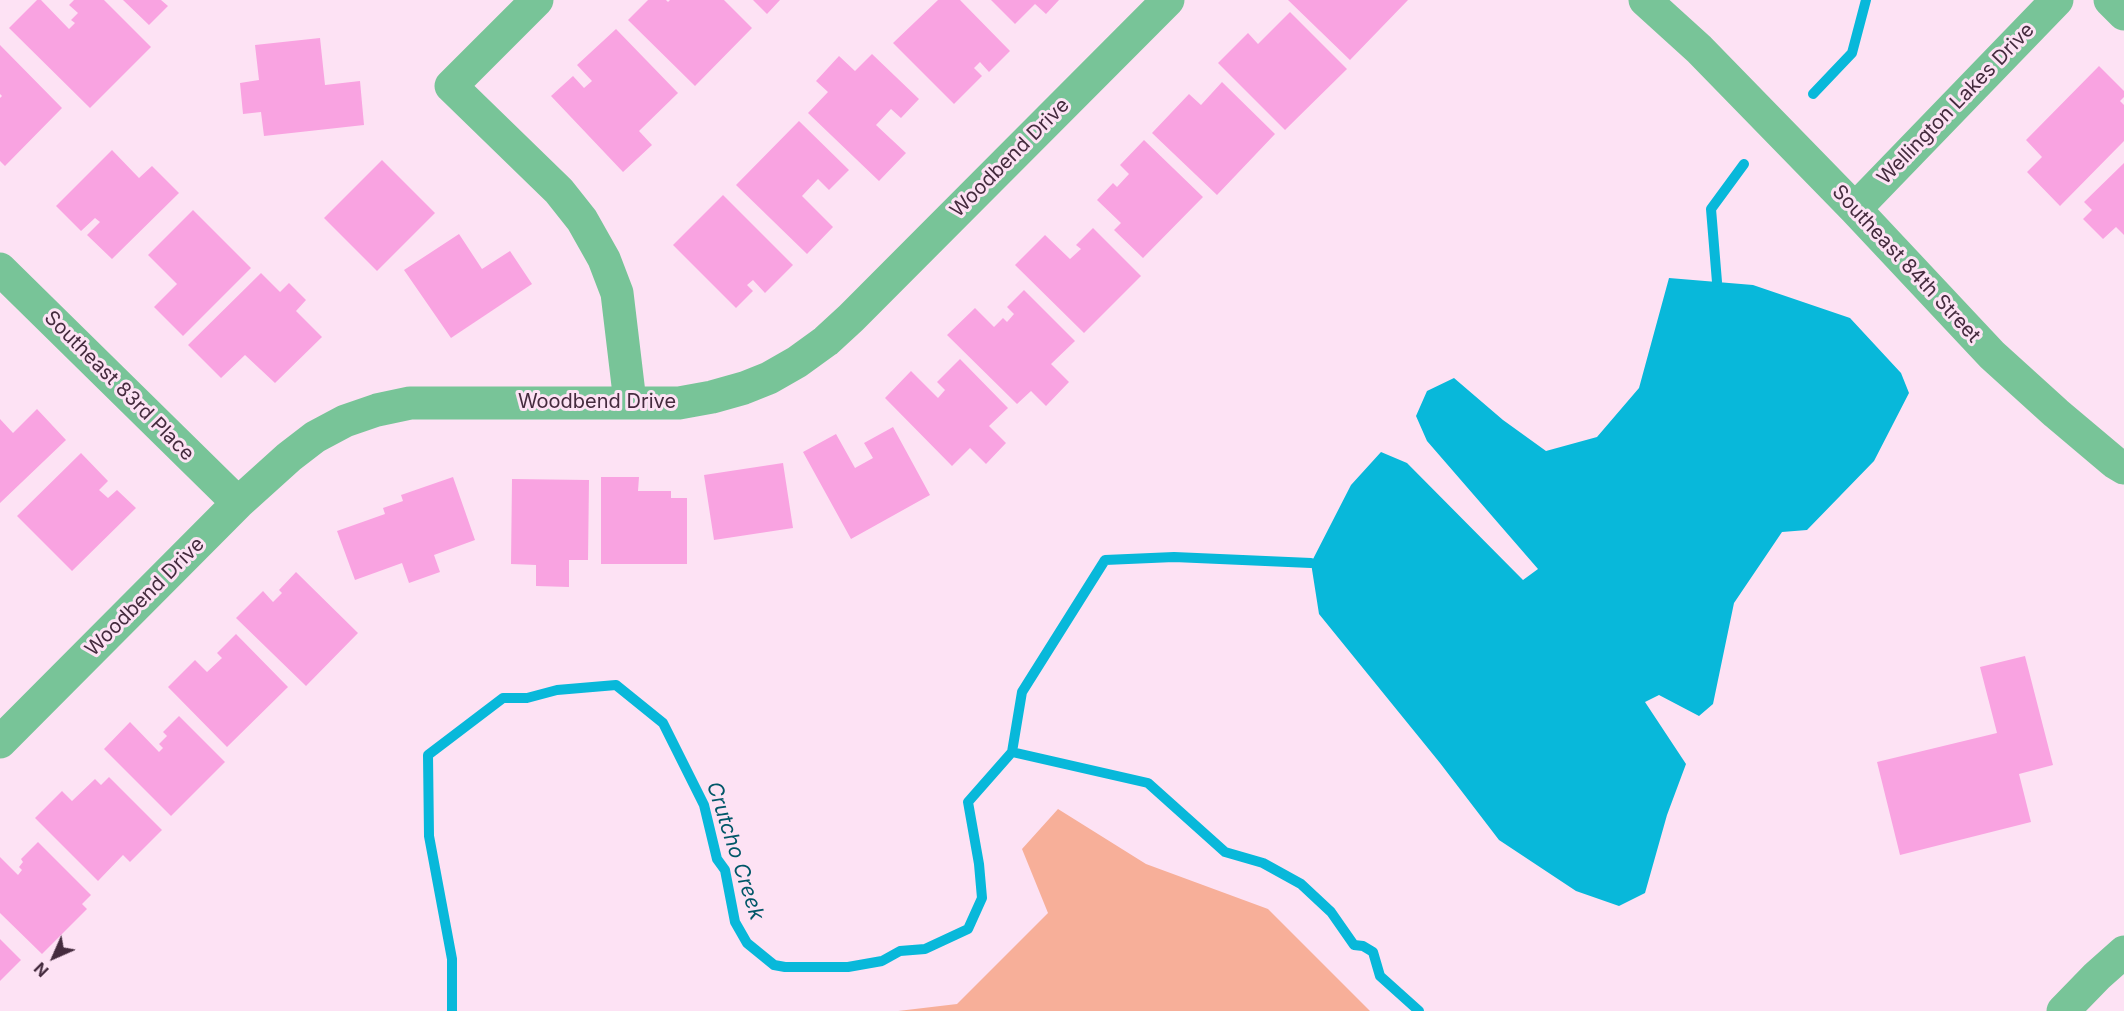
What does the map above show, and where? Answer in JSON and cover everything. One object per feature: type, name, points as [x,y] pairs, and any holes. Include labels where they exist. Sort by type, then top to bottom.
[{"type":"street","points":[[537,0],[451,86],[559,191],[582,220],[604,259],[617,293],[630,402]]},
{"type":"street","name":"Woodbend Drive","points":[[0,742],[238,503],[288,457],[315,437],[345,422],[378,410],[410,403],[450,401],[679,403],[712,398],[769,378],[796,362],[826,341],[1168,0]]},
{"type":"street","name":"Southeast 84th Street","points":[[1645,0],[1699,49],[1992,355],[2056,413],[2124,468]]},
{"type":"street","name":"Southeast 84th Street","points":[[1681,0],[1699,49]]},
{"type":"street","name":"Wellington Lakes Drive","points":[[1854,209],[2057,0]]},
{"type":"street","points":[[2110,0],[2124,14]]},
{"type":"street","name":"Southeast 83rd Place","points":[[0,269],[238,503]]},
{"type":"street","points":[[2063,1011],[2124,952]]},
{"type":"shaded area","points":[[1058,809],[1146,864],[1268,909],[1370,1011],[898,1011],[957,1004],[1048,913],[1022,849]]},
{"type":"water","points":[[1669,278],[1753,285],[1850,318],[1901,373],[1909,393],[1874,461],[1807,530],[1782,532],[1734,603],[1713,704],[1699,716],[1659,695],[1645,702],[1686,764],[1667,815],[1645,893],[1619,906],[1576,891],[1499,840],[1440,763],[1319,614],[1311,563],[1351,485],[1381,452],[1407,463],[1523,580],[1538,569],[1427,441],[1416,416],[1427,391],[1454,378],[1503,420],[1546,451],[1597,437],[1639,388]]},
{"type":"building","points":[[37,0],[41,0],[69,29],[75,23],[71,20],[78,13],[69,5],[74,0],[104,0],[151,47],[90,108],[9,28]]},
{"type":"building","points":[[123,0],[161,0],[168,6],[149,25]]},
{"type":"building","points":[[648,0],[668,2],[670,0],[724,0],[752,28],[695,86],[628,20]]},
{"type":"building","points":[[753,0],[780,0],[767,14]]},
{"type":"building","points":[[938,0],[960,0],[1010,51],[989,72],[980,62],[974,68],[982,76],[954,104],[893,43]]},
{"type":"building","points":[[991,0],[1059,0],[1046,14],[1035,4],[1015,24]]},
{"type":"building","points":[[1288,0],[1408,0],[1350,60]]},
{"type":"building","points":[[1290,12],[1347,69],[1285,130],[1218,63],[1248,33],[1258,44]]},
{"type":"building","points":[[616,29],[678,93],[639,131],[652,145],[623,172],[551,96],[573,76],[584,88],[592,81],[577,65]]},
{"type":"building","points":[[320,38],[325,85],[360,81],[364,125],[264,136],[261,112],[243,114],[240,83],[259,80],[255,45]]},
{"type":"building","points":[[0,45],[62,108],[5,166],[0,161],[0,98],[2,96],[0,94]]},
{"type":"building","points":[[872,54],[919,99],[901,118],[891,109],[876,125],[906,153],[879,181],[808,113],[828,92],[816,81],[839,56],[855,71]]},
{"type":"building","points":[[2099,66],[2124,91],[2124,97],[2120,101],[2124,105],[2124,141],[2060,206],[2027,172],[2042,157],[2026,140]]},
{"type":"building","points":[[1222,82],[1275,134],[1217,195],[1152,133],[1189,94],[1201,105]]},
{"type":"building","points":[[799,121],[849,170],[829,190],[818,179],[802,196],[833,227],[807,254],[736,185]]},
{"type":"building","points":[[1144,140],[1203,197],[1143,258],[1114,230],[1121,223],[1097,200],[1113,183],[1117,187],[1129,174],[1120,165]]},
{"type":"building","points":[[112,150],[139,178],[152,166],[179,193],[112,259],[87,235],[100,222],[95,218],[81,231],[56,206]]},
{"type":"building","points":[[382,160],[435,213],[377,271],[324,218]]},
{"type":"building","points":[[2124,163],[2124,235],[2116,227],[2103,239],[2083,219],[2092,210],[2084,202]]},
{"type":"building","points":[[723,195],[793,265],[765,293],[753,280],[747,285],[753,291],[736,308],[673,245]]},
{"type":"building","points":[[193,210],[251,268],[183,336],[154,307],[177,284],[148,255]]},
{"type":"building","points":[[1093,228],[1141,276],[1084,333],[1015,265],[1045,235],[1070,259],[1081,249],[1076,245]]},
{"type":"building","points":[[459,234],[482,269],[510,251],[532,284],[451,338],[404,270]]},
{"type":"building","points":[[261,273],[280,292],[289,283],[306,300],[296,311],[322,337],[275,383],[245,355],[221,378],[188,345]]},
{"type":"building","points":[[1024,290],[1075,341],[1051,364],[1069,382],[1046,406],[1031,391],[1017,404],[947,335],[975,308],[994,327],[1003,318],[1007,322],[1014,314],[1007,307]]},
{"type":"building","points":[[960,359],[1008,408],[989,426],[1006,443],[986,464],[970,448],[952,466],[885,398],[911,371],[938,398],[945,390],[937,382]]},
{"type":"building","points":[[37,409],[66,440],[0,503],[0,419],[13,433]]},
{"type":"building","points":[[893,427],[930,495],[851,539],[803,452],[836,434],[855,468],[873,458],[864,443]]},
{"type":"building","points":[[81,453],[108,481],[99,490],[108,498],[117,490],[136,508],[72,571],[17,516]]},
{"type":"building","points":[[783,463],[793,528],[714,540],[704,475]]},
{"type":"building","points":[[453,477],[475,540],[434,555],[440,572],[409,583],[402,563],[355,580],[337,531],[385,514],[383,508],[403,501],[401,495]]},
{"type":"building","points":[[601,477],[639,477],[638,491],[671,491],[671,498],[687,498],[687,564],[601,564]]},
{"type":"building","points":[[512,479],[589,480],[588,560],[569,560],[569,587],[536,586],[536,565],[511,564]]},
{"type":"building","points":[[296,572],[358,633],[306,686],[236,618],[263,591],[273,602],[282,593],[279,590]]},
{"type":"building","points":[[236,634],[288,687],[227,747],[168,687],[195,660],[207,672],[222,658],[217,653]]},
{"type":"building","points":[[2025,656],[2053,765],[2019,774],[2031,822],[1900,855],[1877,762],[1997,733],[1980,667]]},
{"type":"building","points":[[179,716],[225,762],[171,816],[104,749],[130,722],[159,752],[163,748],[159,744],[167,736],[163,732]]},
{"type":"building","points":[[109,777],[162,830],[130,862],[123,855],[98,881],[35,818],[62,791],[72,801],[95,779],[101,785]]},
{"type":"building","points":[[38,842],[91,895],[82,904],[87,909],[42,954],[0,913],[0,857],[18,875],[22,870],[19,867],[23,862],[21,859]]},
{"type":"building","points":[[0,939],[21,960],[0,981]]},
{"type":"waterway","points":[[1813,94],[1852,53],[1866,0]]},
{"type":"waterway","points":[[1717,282],[1711,209],[1744,164]]},
{"type":"waterway","points":[[1012,752],[1022,692],[1105,560],[1174,557],[1311,563]]},
{"type":"waterway","name":"Crutcho Creek","points":[[452,1011],[452,959],[429,836],[428,755],[503,698],[527,698],[557,690],[616,685],[663,723],[704,805],[717,859],[725,870],[735,922],[747,943],[774,965],[848,967],[882,961],[900,951],[925,949],[968,929],[982,898],[979,864],[968,802],[1012,752],[1148,783],[1225,852],[1263,863],[1301,884],[1331,912],[1354,945],[1363,946],[1373,952],[1380,976],[1419,1011]]}]
